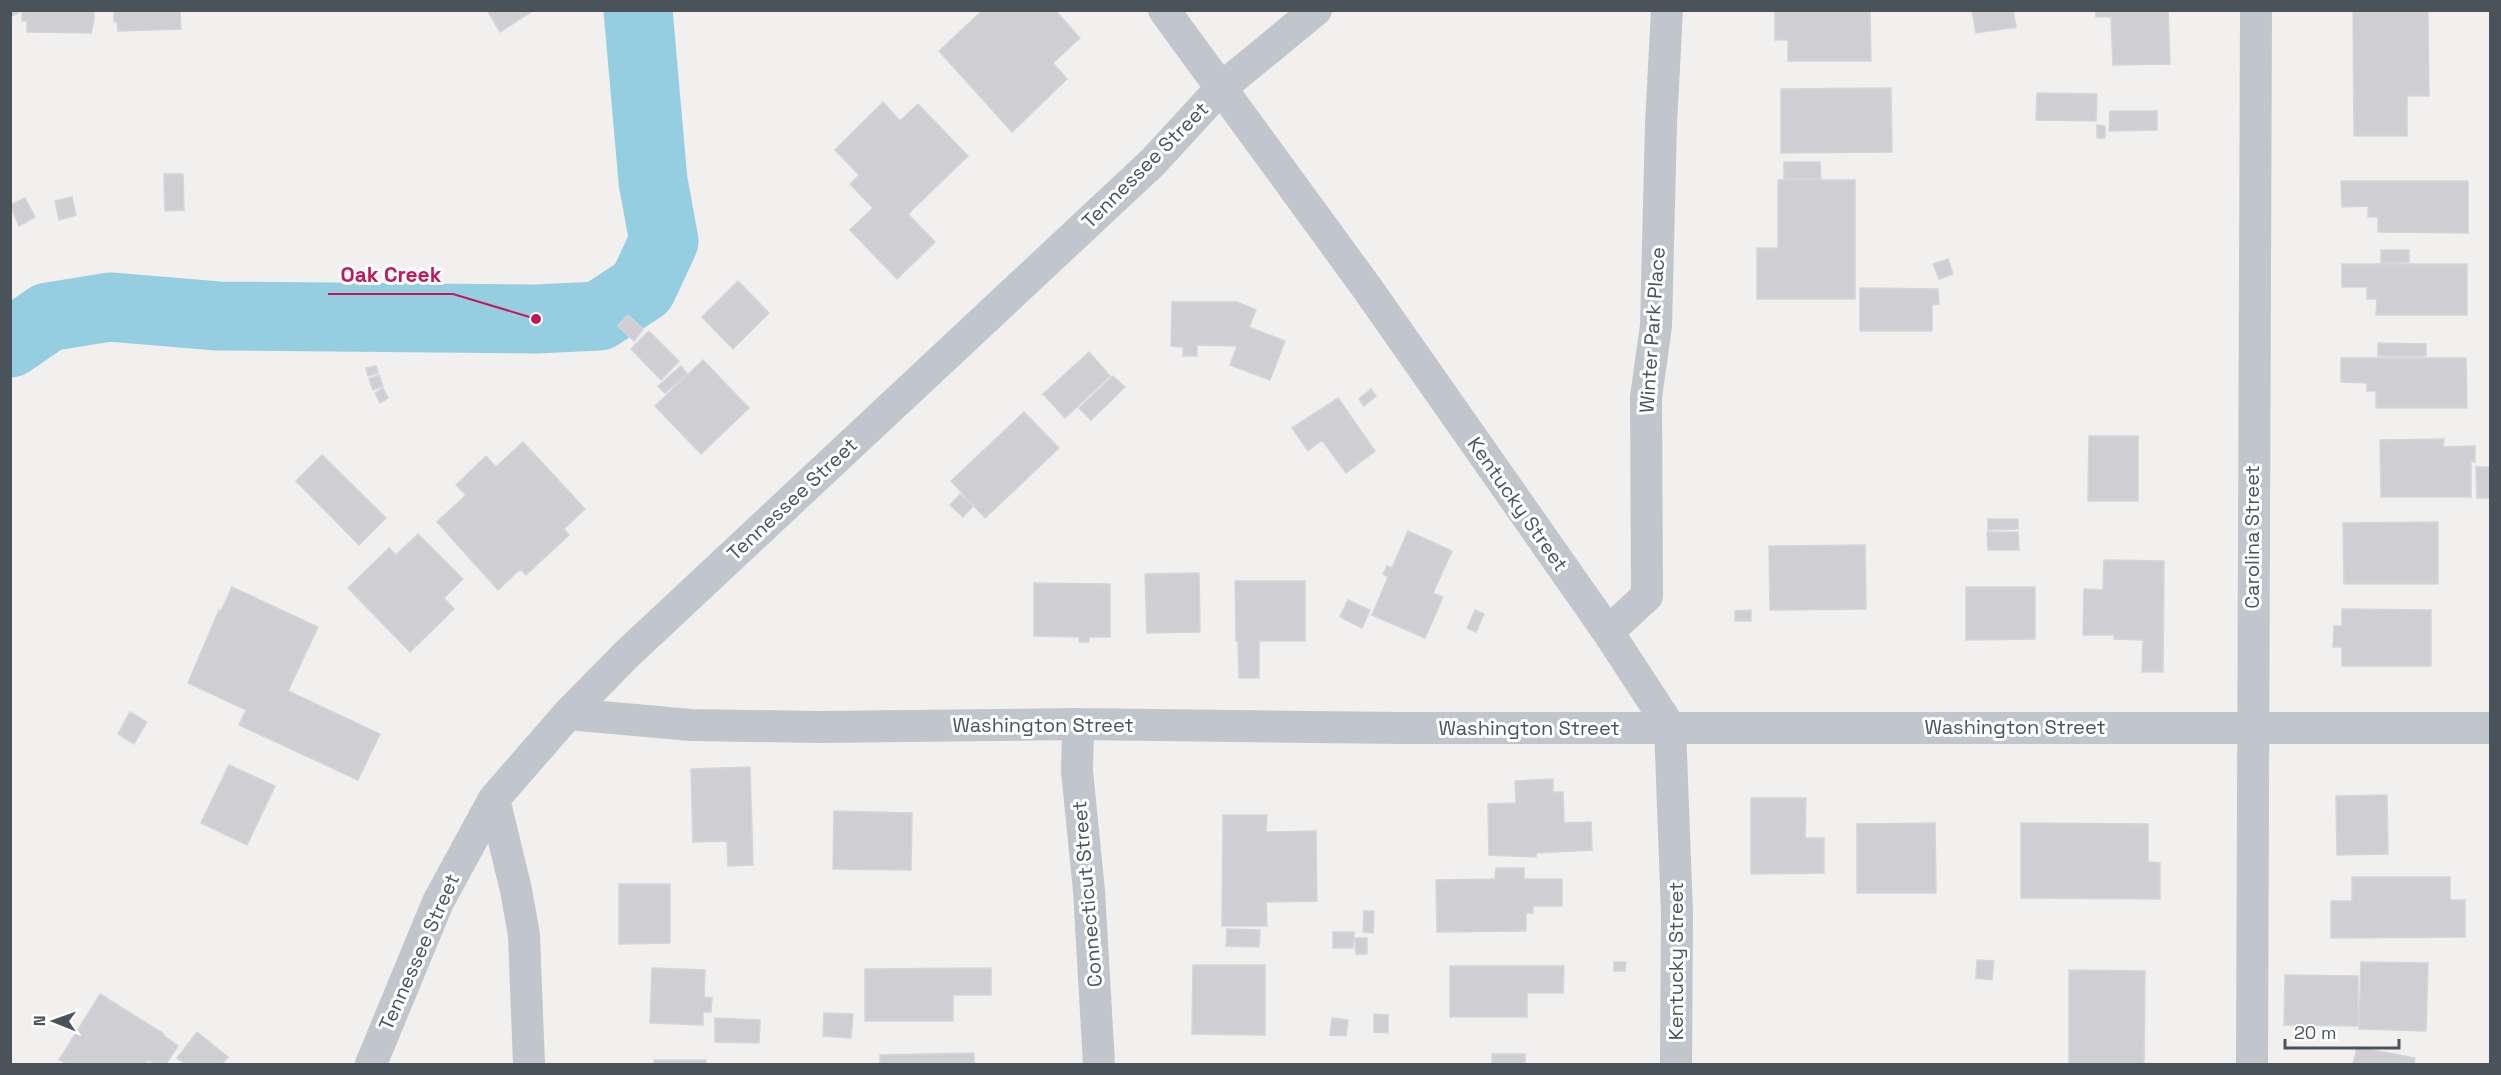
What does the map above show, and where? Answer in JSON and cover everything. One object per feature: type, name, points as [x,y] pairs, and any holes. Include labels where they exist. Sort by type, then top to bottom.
[{"type":"street","name":"Kentucky Street","points":[[1164,10],[1367,288],[1608,632],[1670,727],[1677,913],[1676,1065]]},
{"type":"street","name":"Tennessee Street","points":[[371,1065],[438,902],[494,799],[568,714],[636,646],[1152,162],[1221,88],[1316,10]]},
{"type":"street","name":"Winter Park Place","points":[[1608,632],[1647,596],[1646,398],[1656,326],[1661,124],[1667,10]]},
{"type":"street","name":"Carolina Street","points":[[2252,1065],[2256,10]]},
{"type":"street","name":"Washington Street","points":[[568,714],[703,725],[819,727],[1078,724],[1401,728],[2490,728]]},
{"type":"street","name":"Connecticut Street","points":[[1078,724],[1077,771],[1089,891],[1099,1065]]},
{"type":"street","points":[[494,799],[516,890],[524,935],[529,1065]]},
{"type":"building","points":[[10,10],[19,10],[20,12],[10,17]]},
{"type":"building","points":[[22,10],[94,10],[94,21],[91,33],[27,32],[27,21],[22,21]]},
{"type":"building","points":[[180,10],[181,29],[118,31],[117,22],[114,22],[114,11]]},
{"type":"building","points":[[487,10],[534,10],[500,32]]},
{"type":"building","points":[[983,10],[1055,10],[1080,38],[1053,63],[1067,79],[1012,132],[939,51]]},
{"type":"building","points":[[1775,10],[1870,10],[1871,61],[1788,61],[1788,40],[1775,40]]},
{"type":"building","points":[[1972,10],[2013,10],[2016,27],[1976,33]]},
{"type":"building","points":[[2096,10],[2168,10],[2170,64],[2113,65],[2111,17],[2096,17]]},
{"type":"building","points":[[2353,10],[2428,10],[2429,96],[2407,96],[2407,136],[2354,136]]},
{"type":"building","points":[[1891,88],[1892,152],[1781,153],[1781,89]]},
{"type":"building","points":[[2037,93],[2097,94],[2096,121],[2036,120]]},
{"type":"building","points":[[883,102],[900,121],[918,104],[968,156],[908,214],[935,242],[897,279],[850,230],[873,208],[850,184],[859,175],[835,150]]},
{"type":"building","points":[[2110,111],[2157,111],[2157,130],[2109,131]]},
{"type":"building","points":[[2097,125],[2105,126],[2105,138],[2097,138]]},
{"type":"building","points":[[1784,162],[1820,162],[1821,179],[1784,179]]},
{"type":"building","points":[[164,174],[183,174],[184,210],[165,211]]},
{"type":"building","points":[[1778,180],[1855,180],[1855,299],[1757,299],[1757,248],[1778,248]]},
{"type":"building","points":[[2341,181],[2468,181],[2468,233],[2378,232],[2378,217],[2368,217],[2368,206],[2342,207]]},
{"type":"building","points":[[72,197],[76,215],[59,220],[55,201]]},
{"type":"building","points":[[25,198],[35,217],[19,226],[10,205]]},
{"type":"building","points":[[2381,250],[2409,250],[2409,262],[2381,263]]},
{"type":"building","points":[[1948,259],[1953,274],[1939,279],[1933,264]]},
{"type":"building","points":[[2342,264],[2467,264],[2467,315],[2376,315],[2377,299],[2367,299],[2367,287],[2342,287]]},
{"type":"building","points":[[738,281],[769,313],[733,349],[702,317]]},
{"type":"building","points":[[1860,288],[1938,289],[1939,304],[1932,305],[1932,331],[1860,331]]},
{"type":"building","points":[[1172,302],[1237,302],[1256,310],[1249,327],[1285,341],[1270,380],[1230,365],[1237,346],[1197,345],[1197,356],[1183,356],[1183,347],[1171,346]]},
{"type":"building","points":[[628,315],[643,329],[634,341],[618,326]]},
{"type":"building","points":[[649,331],[679,361],[661,380],[631,349]]},
{"type":"building","points":[[2378,343],[2426,344],[2426,356],[2378,356]]},
{"type":"building","points":[[1089,352],[1110,376],[1065,418],[1043,394]]},
{"type":"building","points":[[2341,358],[2466,358],[2467,408],[2376,408],[2376,391],[2367,391],[2367,383],[2341,382]]},
{"type":"building","points":[[703,360],[749,408],[701,454],[655,406]]},
{"type":"building","points":[[376,366],[378,373],[368,376],[366,368]]},
{"type":"building","points":[[681,366],[687,374],[665,393],[658,386]]},
{"type":"building","points":[[379,375],[383,386],[373,390],[369,379]]},
{"type":"building","points":[[1113,376],[1125,387],[1091,420],[1079,408]]},
{"type":"building","points":[[383,388],[388,398],[380,403],[375,393]]},
{"type":"building","points":[[1371,389],[1376,396],[1364,406],[1359,399]]},
{"type":"building","points":[[1338,398],[1375,451],[1346,473],[1322,440],[1308,451],[1292,428]]},
{"type":"building","points":[[1024,412],[1059,448],[985,518],[951,481]]},
{"type":"building","points":[[2089,436],[2138,436],[2138,501],[2088,501]]},
{"type":"building","points":[[2444,439],[2443,447],[2475,446],[2475,462],[2471,462],[2471,497],[2381,497],[2380,440]]},
{"type":"building","points":[[523,442],[585,509],[564,529],[569,535],[526,575],[520,569],[498,590],[437,522],[466,495],[456,485],[486,456],[496,467]]},
{"type":"building","points":[[322,455],[386,518],[359,545],[296,481]]},
{"type":"building","points":[[2476,467],[2490,467],[2490,498],[2477,498]]},
{"type":"building","points":[[960,494],[973,506],[963,517],[950,505]]},
{"type":"building","points":[[1988,519],[2018,519],[2018,529],[1988,530]]},
{"type":"building","points":[[2438,522],[2438,584],[2344,584],[2343,523]]},
{"type":"building","points":[[1408,531],[1452,551],[1433,593],[1443,597],[1425,638],[1372,615],[1388,577],[1383,574],[1387,566],[1392,568]]},
{"type":"building","points":[[1987,532],[2018,532],[2019,550],[1988,550]]},
{"type":"building","points":[[418,534],[463,579],[444,598],[454,609],[410,652],[348,588],[389,548],[396,555]]},
{"type":"building","points":[[1865,545],[1866,609],[1770,610],[1769,546]]},
{"type":"building","points":[[2104,560],[2164,561],[2163,672],[2142,672],[2143,640],[2114,639],[2114,635],[2083,635],[2084,589],[2103,590]]},
{"type":"building","points":[[1199,573],[1200,632],[1147,633],[1145,574]]},
{"type":"building","points":[[1235,581],[1305,581],[1305,641],[1259,641],[1259,678],[1239,678]]},
{"type":"building","points":[[1034,583],[1110,584],[1110,637],[1089,637],[1089,642],[1079,642],[1079,637],[1034,636]]},
{"type":"building","points":[[232,587],[318,627],[288,691],[380,734],[358,780],[239,725],[246,710],[188,683],[219,610],[221,611]]},
{"type":"building","points":[[1966,587],[2035,587],[2035,639],[1966,640]]},
{"type":"building","points":[[1348,600],[1370,610],[1362,628],[1340,617]]},
{"type":"building","points":[[2342,609],[2431,610],[2431,666],[2342,666],[2342,647],[2333,647],[2334,626],[2342,626]]},
{"type":"building","points":[[1475,610],[1484,614],[1476,632],[1467,628]]},
{"type":"building","points":[[1751,610],[1751,621],[1735,621],[1735,611]]},
{"type":"building","points":[[130,712],[147,722],[134,744],[118,734]]},
{"type":"building","points":[[229,765],[275,786],[247,845],[201,823]]},
{"type":"building","points":[[750,767],[753,865],[728,866],[727,841],[693,842],[691,769]]},
{"type":"building","points":[[1553,779],[1553,792],[1563,792],[1564,823],[1591,822],[1592,850],[1536,853],[1536,857],[1489,855],[1488,804],[1516,803],[1515,781]]},
{"type":"building","points":[[2387,795],[2388,854],[2337,855],[2336,796]]},
{"type":"building","points":[[1751,798],[1806,798],[1805,838],[1824,838],[1824,873],[1751,874]]},
{"type":"building","points":[[834,811],[912,813],[911,870],[833,869]]},
{"type":"building","points":[[1223,815],[1267,815],[1266,832],[1316,831],[1317,901],[1266,902],[1267,926],[1222,926]]},
{"type":"building","points":[[1935,823],[1936,893],[1857,893],[1857,824]]},
{"type":"building","points":[[2021,823],[2148,824],[2148,862],[2160,863],[2160,899],[2021,898]]},
{"type":"building","points":[[1496,868],[1524,868],[1524,879],[1562,879],[1562,906],[1533,906],[1533,913],[1526,913],[1526,931],[1437,932],[1436,880],[1495,879]]},
{"type":"building","points":[[2352,877],[2450,877],[2450,900],[2465,900],[2465,937],[2331,938],[2331,901],[2352,901]]},
{"type":"building","points":[[619,884],[670,884],[670,943],[619,944]]},
{"type":"building","points":[[1364,911],[1374,911],[1373,933],[1363,932]]},
{"type":"building","points":[[1227,929],[1260,930],[1259,947],[1226,946]]},
{"type":"building","points":[[1333,932],[1354,932],[1353,948],[1333,948]]},
{"type":"building","points":[[1355,938],[1367,938],[1367,954],[1356,954]]},
{"type":"building","points":[[1977,960],[1994,961],[1992,980],[1976,978]]},
{"type":"building","points":[[1614,962],[1626,962],[1625,971],[1614,971]]},
{"type":"building","points":[[2361,962],[2428,963],[2426,1031],[2359,1029]]},
{"type":"building","points":[[1193,965],[1265,965],[1265,1035],[1192,1034]]},
{"type":"building","points":[[1450,966],[1564,966],[1563,993],[1527,993],[1527,1017],[1450,1017]]},
{"type":"building","points":[[652,968],[705,970],[704,997],[712,998],[711,1012],[703,1012],[703,1025],[650,1023]]},
{"type":"building","points":[[991,968],[991,995],[953,995],[953,1021],[865,1021],[865,969]]},
{"type":"building","points":[[2069,970],[2145,971],[2144,1064],[2069,1064]]},
{"type":"building","points":[[2285,975],[2358,976],[2358,1026],[2284,1025]]},
{"type":"building","points":[[100,994],[164,1034],[178,1046],[166,1064],[155,1064],[148,1060],[145,1064],[67,1064],[59,1060]]},
{"type":"building","points":[[824,1013],[853,1014],[851,1038],[823,1036]]},
{"type":"building","points":[[1374,1014],[1388,1015],[1388,1033],[1374,1032]]},
{"type":"building","points":[[715,1018],[760,1020],[759,1043],[715,1042]]},
{"type":"building","points":[[1332,1018],[1348,1020],[1346,1036],[1330,1035]]},
{"type":"building","points":[[197,1032],[228,1057],[222,1064],[185,1064],[177,1058]]},
{"type":"building","points":[[2357,1047],[2415,1058],[2414,1064],[2353,1064]]},
{"type":"building","points":[[974,1053],[974,1064],[880,1064],[880,1055]]},
{"type":"building","points":[[1492,1054],[1525,1054],[1525,1064],[1492,1064]]},
{"type":"building","points":[[654,1060],[706,1060],[706,1064],[654,1064]]},
{"type":"waterway","points":[[10,343],[48,317],[110,307],[218,316],[536,319],[599,316],[642,288],[664,241],[653,181],[638,10]]},
{"type":"place","name":"Oak Creek","points":[[536,319]]}]
